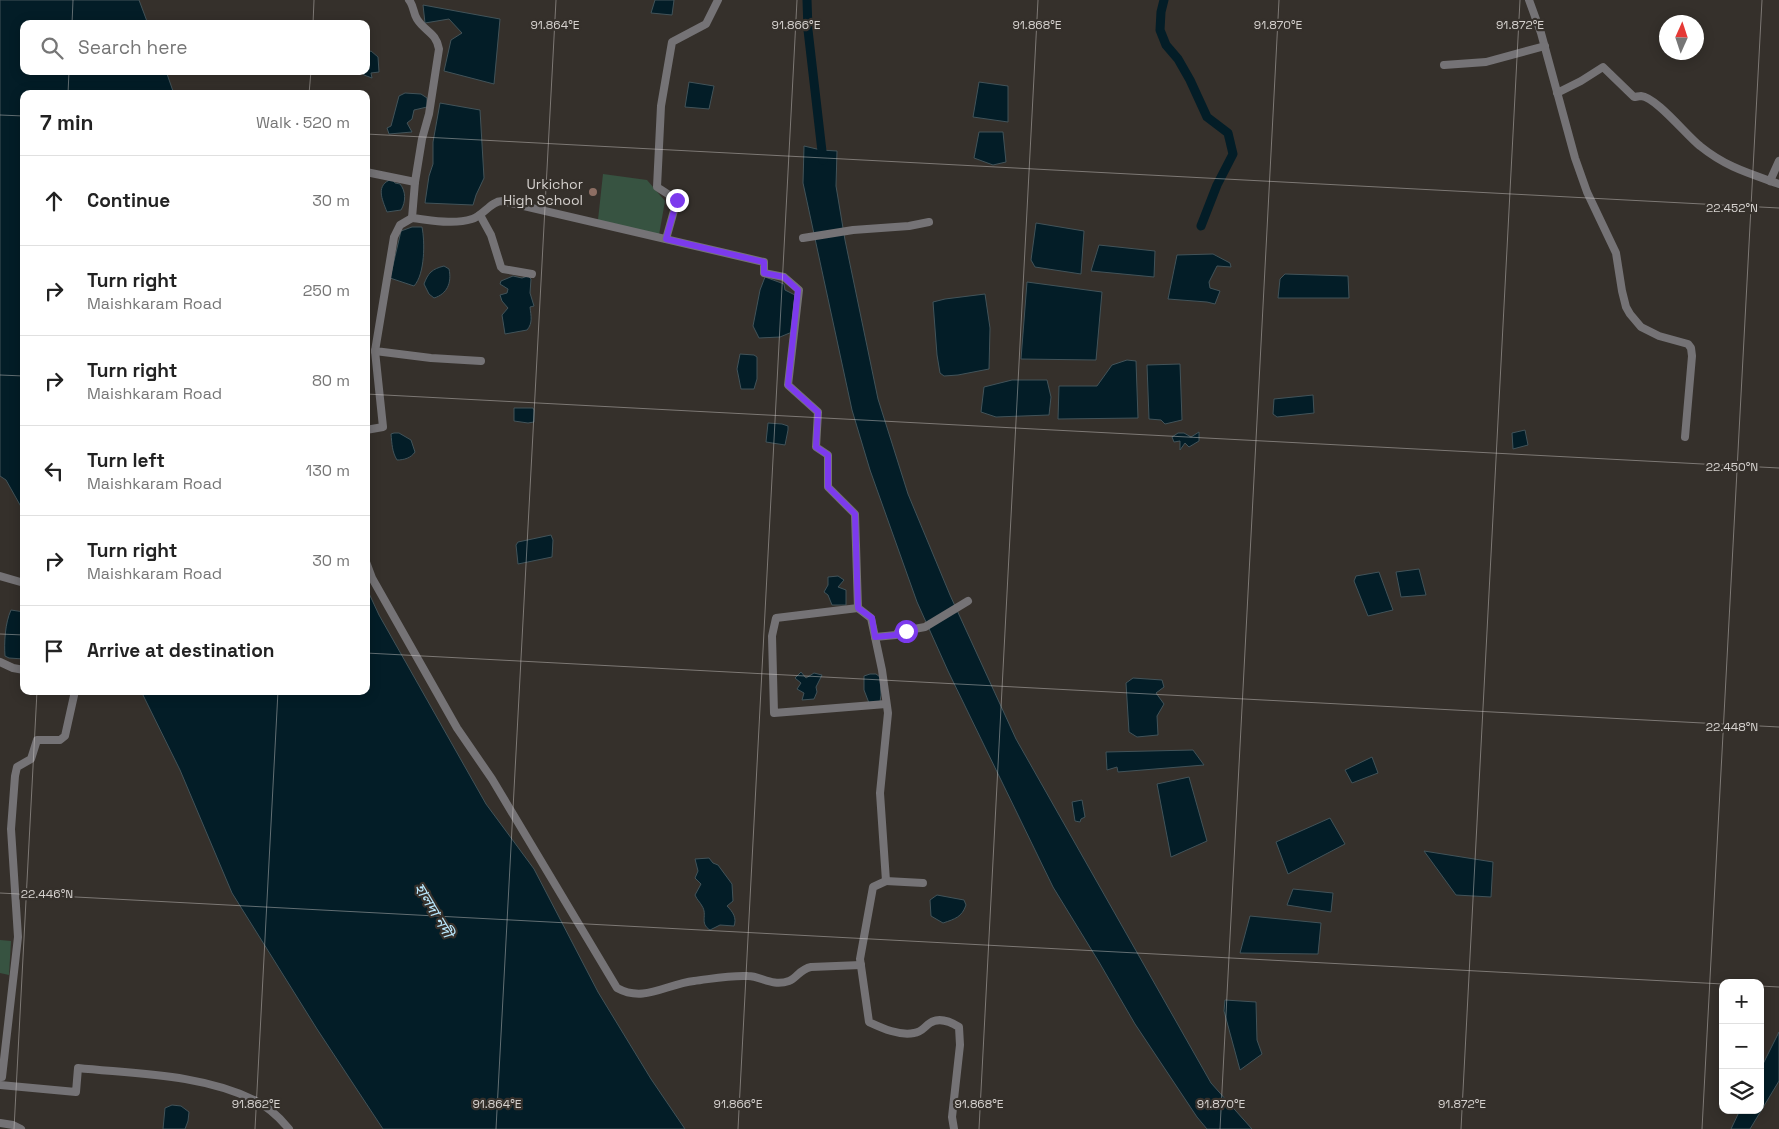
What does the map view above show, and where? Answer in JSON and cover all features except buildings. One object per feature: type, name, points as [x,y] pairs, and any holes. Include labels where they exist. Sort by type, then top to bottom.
[{"type":"street","points":[[409,0],[418,21],[431,32],[438,43],[439,50],[429,114],[422,139],[415,182],[412,218]]},
{"type":"street","points":[[666,239],[677,200],[657,187],[661,106],[672,42],[706,24],[718,0]]},
{"type":"street","points":[[1529,0],[1545,46],[1575,158],[1587,192],[1616,253],[1624,301],[1630,314],[1641,327],[1670,340],[1684,342],[1691,348],[1692,356],[1685,437]]},
{"type":"street","points":[[1444,65],[1486,62],[1545,46]]},
{"type":"street","points":[[1557,93],[1603,67],[1634,97],[1643,96],[1656,104],[1699,146],[1724,164],[1748,175],[1779,184]]},
{"type":"street","points":[[1770,181],[1779,161]]},
{"type":"street","points":[[370,173],[415,182]]},
{"type":"street","points":[[370,429],[383,427],[375,351],[394,237],[400,225],[412,218],[454,222],[473,219],[480,216],[496,202],[502,201],[764,262],[764,273],[784,277],[798,290],[788,385],[818,412],[816,447],[828,455],[828,487],[855,514],[858,608]]},
{"type":"street","points":[[480,216],[491,236],[501,267],[532,274]]},
{"type":"street","points":[[803,238],[853,230],[909,226],[928,222]]},
{"type":"street","points":[[375,351],[431,358],[481,361]]},
{"type":"street","points":[[370,573],[457,728],[492,779],[617,988],[626,993],[636,995],[648,994],[662,988],[692,981],[749,976],[766,982],[790,981],[804,968],[861,965]]},
{"type":"street","points":[[0,576],[20,581]]},
{"type":"street","points":[[875,637],[896,635],[898,632],[925,627],[968,601]]},
{"type":"street","points":[[886,704],[774,713],[772,636],[776,618],[858,608],[872,618],[888,714],[880,793],[886,881]]},
{"type":"street","points":[[0,662],[20,669]]},
{"type":"street","points":[[0,1077],[2,1077],[3,1070],[18,937],[11,829],[15,776],[18,767],[31,759],[37,740],[60,740],[65,736],[74,695]]},
{"type":"street","points":[[923,883],[886,881],[873,887],[860,959],[869,1022],[889,1030],[913,1033],[923,1030],[929,1023],[936,1021],[953,1023],[959,1027],[960,1045],[952,1118],[954,1129]]},
{"type":"street","points":[[0,1086],[76,1092],[78,1068],[174,1078],[225,1088],[256,1101],[280,1118],[289,1129]]},
{"type":"street","points":[[0,1123],[13,1125],[21,1129]]},
{"type":"green space","points":[[603,174],[647,180],[665,201],[659,235],[598,220]]},
{"type":"green space","points":[[0,940],[11,941],[9,975],[0,973]]},
{"type":"water","points":[[0,0],[139,0],[146,20],[20,20],[20,75],[167,75],[173,90],[20,90],[20,505],[6,480],[0,476]]},
{"type":"water","points":[[655,0],[674,0],[672,15],[651,13]]},
{"type":"water","points":[[423,5],[500,19],[494,84],[444,71],[451,40],[462,33],[449,19],[425,23]]},
{"type":"water","points":[[370,51],[378,57],[379,72],[371,73],[372,78],[364,75],[370,75]]},
{"type":"water","points":[[689,82],[714,86],[709,109],[685,107]]},
{"type":"water","points":[[979,82],[1008,86],[1008,122],[973,117]]},
{"type":"water","points":[[405,93],[421,94],[427,98],[427,107],[414,110],[412,119],[407,123],[412,132],[389,134],[387,128],[391,126],[399,96]]},
{"type":"water","points":[[440,103],[480,110],[484,178],[473,205],[425,203],[429,176],[433,164],[433,142]]},
{"type":"water","points":[[979,132],[1003,132],[1006,162],[993,165],[974,158]]},
{"type":"water","points":[[804,146],[837,151],[836,186],[845,240],[878,399],[908,494],[950,595],[1016,739],[1211,1083],[1252,1129],[1207,1129],[1135,1024],[1053,887],[948,671],[917,602],[870,470],[852,410],[803,183]]},
{"type":"water","points":[[392,179],[402,187],[404,193],[403,207],[401,210],[387,212],[381,193],[383,185]]},
{"type":"water","points":[[1036,223],[1084,231],[1081,274],[1035,267],[1031,260]]},
{"type":"water","points":[[412,227],[422,227],[424,241],[422,266],[418,281],[414,286],[390,278],[401,231]]},
{"type":"water","points":[[1099,245],[1155,251],[1154,277],[1091,271]]},
{"type":"water","points":[[1213,254],[1230,263],[1231,267],[1217,266],[1209,282],[1210,288],[1220,291],[1215,304],[1168,299],[1177,255]]},
{"type":"water","points":[[444,266],[449,269],[450,279],[448,287],[442,294],[434,298],[429,294],[424,284],[431,272]]},
{"type":"water","points":[[1285,274],[1348,276],[1349,298],[1278,298],[1280,279]]},
{"type":"water","points":[[513,276],[522,278],[528,276],[531,279],[530,293],[534,306],[530,307],[531,322],[527,330],[505,334],[502,315],[508,308],[500,295],[507,293],[508,289],[500,284],[501,281]]},
{"type":"water","points":[[765,277],[784,284],[785,290],[795,295],[792,332],[780,337],[759,338],[753,326],[760,290]]},
{"type":"water","points":[[1027,282],[1102,292],[1096,360],[1021,359]]},
{"type":"water","points":[[985,294],[990,328],[989,369],[944,376],[940,373],[937,355],[933,302]]},
{"type":"water","points":[[740,354],[757,357],[757,379],[754,389],[741,389],[737,369]]},
{"type":"water","points":[[1127,360],[1136,361],[1138,418],[1058,419],[1059,386],[1097,386],[1112,365]]},
{"type":"water","points":[[1180,364],[1182,420],[1165,424],[1161,420],[1149,419],[1147,365]]},
{"type":"water","points":[[1012,380],[1047,380],[1051,397],[1049,415],[996,417],[981,412],[984,387]]},
{"type":"water","points":[[1313,395],[1314,413],[1277,417],[1273,414],[1274,399]]},
{"type":"water","points":[[514,408],[533,408],[534,422],[514,421]]},
{"type":"water","points":[[768,423],[788,426],[785,445],[766,442]]},
{"type":"water","points":[[1525,430],[1528,445],[1513,449],[1512,433]]},
{"type":"water","points":[[1199,432],[1199,441],[1189,447],[1185,443],[1180,450],[1180,441],[1174,442],[1172,437],[1178,433],[1184,433],[1191,437]]},
{"type":"water","points":[[399,433],[411,440],[415,452],[411,456],[397,460],[392,445],[391,434]]},
{"type":"water","points":[[551,535],[553,540],[552,557],[518,564],[516,545],[518,542]]},
{"type":"water","points":[[1419,569],[1426,595],[1401,597],[1396,572]]},
{"type":"water","points":[[1379,572],[1393,610],[1368,616],[1354,581],[1356,576]]},
{"type":"water","points":[[838,576],[844,580],[838,587],[846,590],[846,605],[832,605],[828,595],[824,592],[828,585],[828,577]]},
{"type":"water","name":"হালদা নদী","points":[[370,596],[379,615],[486,804],[534,869],[598,992],[651,1079],[685,1129],[383,1129],[317,1029],[232,893],[180,770],[143,695],[370,695]]},
{"type":"water","points":[[11,610],[20,611],[20,659],[5,656],[7,621]]},
{"type":"water","points":[[801,672],[806,678],[814,673],[822,675],[816,687],[817,692],[814,699],[802,700],[804,693],[797,689],[801,683],[795,678]]},
{"type":"water","points":[[876,674],[880,677],[880,702],[869,703],[864,690],[864,676]]},
{"type":"water","points":[[1133,678],[1162,680],[1164,687],[1156,693],[1164,704],[1157,716],[1158,735],[1137,737],[1129,732],[1126,683]]},
{"type":"water","points":[[1193,750],[1204,765],[1118,772],[1117,767],[1107,770],[1106,752]]},
{"type":"water","points":[[1372,757],[1378,773],[1352,783],[1345,770]]},
{"type":"water","points":[[1189,777],[1207,841],[1171,857],[1157,784]]},
{"type":"water","points":[[1082,800],[1085,817],[1080,822],[1075,821],[1072,802]]},
{"type":"water","points":[[1330,818],[1345,844],[1288,874],[1276,842]]},
{"type":"water","points":[[1424,851],[1493,862],[1491,897],[1456,895]]},
{"type":"water","points":[[709,858],[718,865],[732,884],[733,901],[727,906],[734,915],[734,926],[720,925],[710,930],[705,925],[704,909],[695,895],[701,884],[695,878],[698,871],[695,859]]},
{"type":"water","points":[[1293,889],[1333,893],[1331,912],[1287,905]]},
{"type":"water","points":[[937,895],[964,900],[966,905],[958,917],[943,923],[931,916],[930,900]]},
{"type":"water","points":[[1250,916],[1321,923],[1318,954],[1240,953]]},
{"type":"water","points":[[1225,1000],[1256,1002],[1257,1040],[1262,1054],[1240,1070],[1224,1011]]},
{"type":"water","points":[[1779,1032],[1779,1081],[1764,1106],[1764,1069],[1764,1062]]},
{"type":"water","points":[[172,1105],[181,1106],[189,1112],[185,1129],[163,1129],[165,1108]]},
{"type":"water","points":[[1738,1114],[1759,1114],[1750,1129],[1731,1129]]},
{"type":"waterway","points":[[807,0],[808,30],[823,160]]},
{"type":"waterway","points":[[1164,0],[1160,30],[1166,45],[1178,59],[1190,80],[1207,117],[1228,133],[1233,154],[1217,185],[1201,226]]},
{"type":"place","name":"Urkichor High School","points":[[593,192]]},
{"type":"route","points":[[677,200],[666,239],[764,262],[764,273],[784,277],[798,290],[788,385],[818,412],[816,447],[828,455],[828,487],[855,514],[858,608],[872,618],[875,637],[896,635],[898,632],[906,631]]}]
